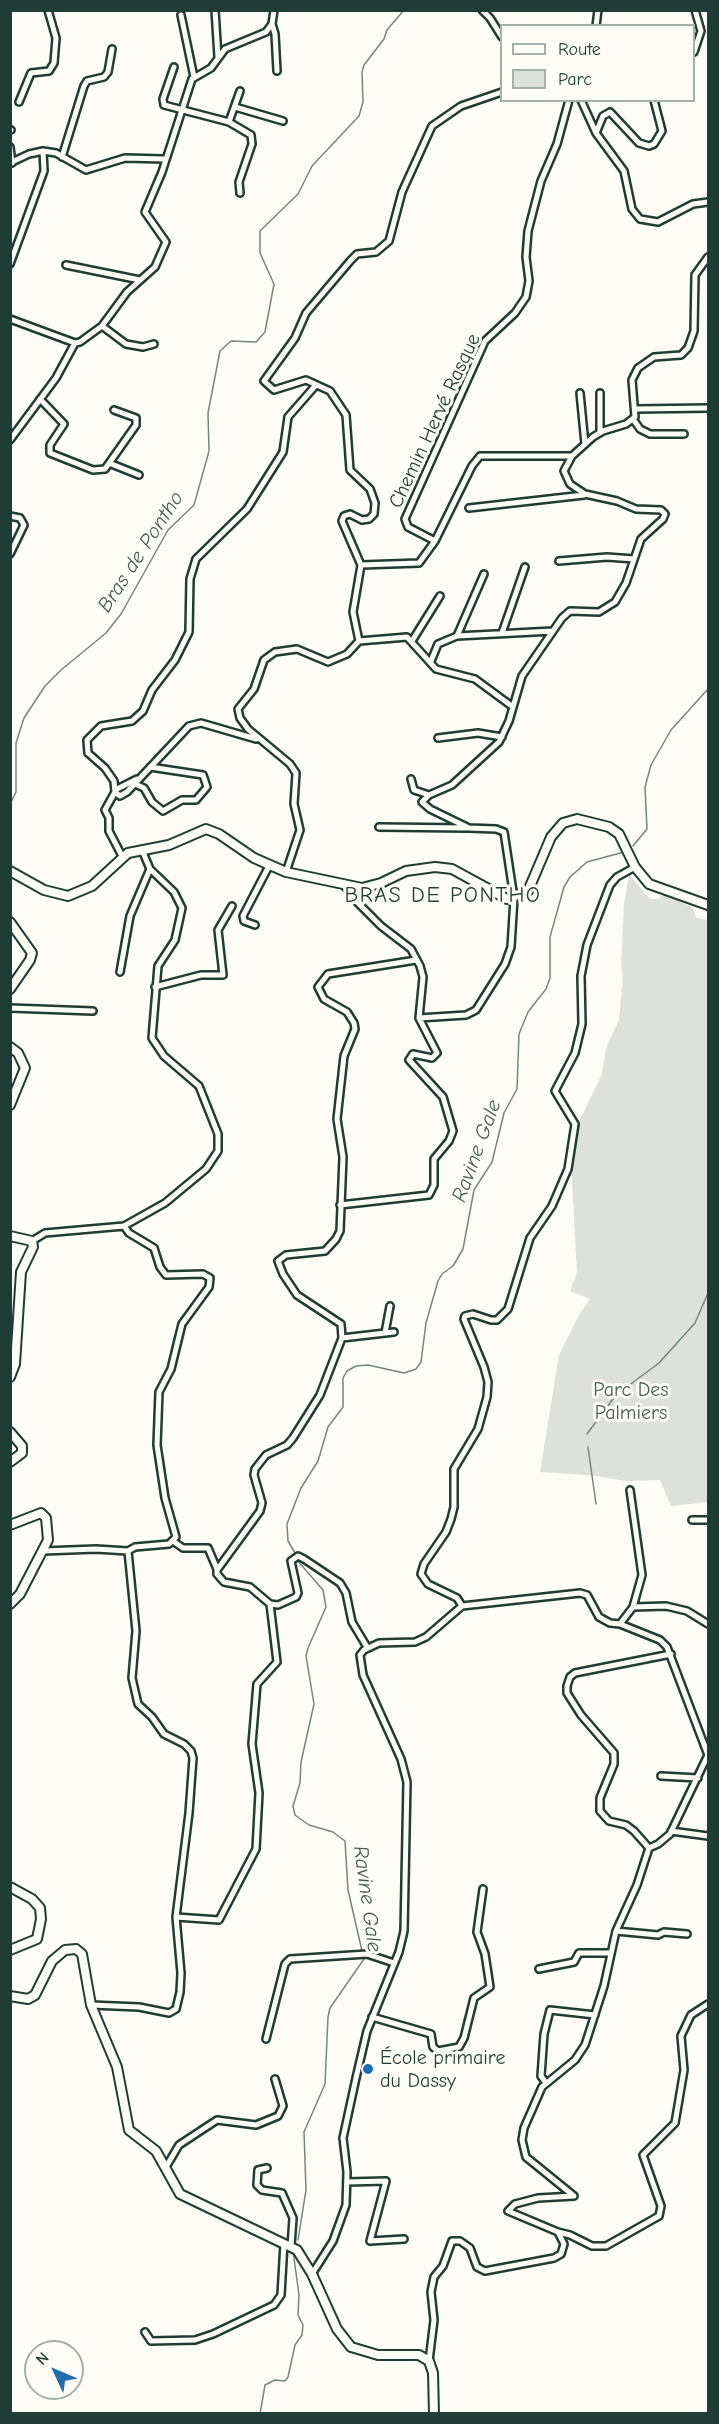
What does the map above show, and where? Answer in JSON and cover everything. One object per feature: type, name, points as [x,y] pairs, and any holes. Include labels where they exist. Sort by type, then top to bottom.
[{"type":"main road","points":[[10,872],[44,890],[68,896],[92,886],[122,856],[169,845],[206,829],[219,834],[269,866],[344,885],[372,886],[406,871],[435,867],[463,873],[500,897],[514,898],[523,895],[532,886],[551,837],[560,826],[570,820],[596,822],[609,827],[619,834],[642,878],[656,888],[708,905]]},
{"type":"main road","points":[[10,922],[32,952],[30,960],[10,989]]},
{"type":"main road","points":[[10,1047],[18,1053],[25,1068],[10,1106]]},
{"type":"main road","points":[[10,1236],[32,1241],[33,1247],[21,1272],[15,1364],[10,1377]]},
{"type":"main road","points":[[10,1432],[22,1446],[22,1453],[10,1462]]},
{"type":"main road","points":[[10,1525],[38,1513],[44,1515],[48,1540],[20,1594],[10,1604]]},
{"type":"main road","points":[[10,1887],[32,1899],[40,1908],[41,1919],[37,1939],[10,1950]]},
{"type":"main road","points":[[10,1996],[21,2000],[34,1995],[52,1961],[65,1950],[76,1949],[84,1957],[91,2005],[117,2067],[129,2130],[156,2151],[174,2186],[190,2201],[288,2244],[302,2255],[337,2329],[351,2347],[378,2355],[419,2355],[429,2361],[433,2373],[434,2414]]},
{"type":"street","points":[[19,102],[31,73],[49,70],[54,63],[56,38],[48,10]]},
{"type":"street","points":[[215,10],[218,57]]},
{"type":"street","points":[[274,10],[272,24],[275,34],[277,71]]},
{"type":"street","points":[[482,10],[490,18],[500,35]]},
{"type":"street","points":[[695,10],[701,32],[695,47]]},
{"type":"street","points":[[10,319],[75,343],[86,339],[102,326],[127,292],[155,267],[166,245],[164,235],[149,221],[145,212],[194,77],[181,15]]},
{"type":"street","points":[[194,77],[211,68],[225,49],[262,34],[272,24]]},
{"type":"street","points":[[62,157],[84,86],[87,81],[104,77],[108,72],[112,49]]},
{"type":"street","points":[[174,67],[163,101],[165,106],[229,122],[247,132],[252,140],[240,178],[240,192]]},
{"type":"street","points":[[229,122],[240,91]]},
{"type":"street","points":[[359,641],[353,612],[361,565],[344,530],[342,518],[350,514],[369,519],[375,512],[374,498],[367,485],[355,477],[350,470],[347,419],[344,408],[330,392],[316,385],[301,381],[274,390],[264,381],[295,338],[306,313],[351,260],[357,254],[376,252],[389,241],[402,192],[432,126],[461,106],[500,92]]},
{"type":"street","name":"Chemin Hervé Rasque","points":[[435,541],[408,527],[405,519],[485,341],[515,313],[526,297],[529,281],[526,257],[528,231],[540,181],[557,144],[568,102]]},
{"type":"street","points":[[582,102],[596,133],[624,171],[632,209],[640,219],[658,222],[693,204],[708,202]]},
{"type":"street","points":[[596,133],[603,116],[609,112],[639,143],[654,144],[662,131],[655,102]]},
{"type":"street","points":[[235,107],[283,120]]},
{"type":"street","points":[[10,147],[11,163],[29,154],[43,151],[62,157],[86,170],[125,158],[164,159]]},
{"type":"street","points":[[10,264],[44,171],[43,151]]},
{"type":"street","points":[[633,419],[636,409],[632,380],[638,368],[654,357],[681,356],[691,341],[695,275],[708,257]]},
{"type":"street","points":[[66,265],[140,280]]},
{"type":"street","points":[[102,326],[126,344],[143,347],[154,344]]},
{"type":"street","points":[[10,440],[66,361],[75,343]]},
{"type":"street","points":[[115,791],[111,774],[88,753],[87,741],[101,726],[132,721],[143,711],[152,690],[175,660],[189,632],[190,579],[196,559],[247,509],[283,452],[288,417],[316,385]]},
{"type":"street","points":[[580,393],[585,444]]},
{"type":"street","points":[[600,393],[600,432]]},
{"type":"street","points":[[40,399],[64,424],[50,446],[50,453],[93,470],[105,469],[137,421],[114,410]]},
{"type":"street","points":[[636,409],[708,408]]},
{"type":"street","points":[[585,494],[570,484],[564,475],[565,466],[572,456],[600,432],[633,419]]},
{"type":"street","points":[[633,419],[640,429],[650,434],[684,434]]},
{"type":"street","points":[[361,565],[416,564],[435,541],[474,462],[480,456],[572,456]]},
{"type":"street","points":[[109,463],[139,475]]},
{"type":"street","points":[[469,508],[585,494],[617,501],[636,509],[658,509],[664,513],[663,519],[642,537],[621,595],[610,607],[592,613],[570,611],[522,676],[502,737],[452,785],[429,795],[422,802],[427,807],[469,828]]},
{"type":"street","points":[[10,516],[20,518],[24,525],[10,554]]},
{"type":"street","points":[[559,561],[607,557],[634,559]]},
{"type":"street","points":[[502,633],[525,567]]},
{"type":"street","points":[[457,636],[484,574]]},
{"type":"street","points":[[412,641],[440,596]]},
{"type":"street","points":[[430,661],[438,644],[457,636],[553,631]]},
{"type":"street","points":[[286,872],[300,830],[294,804],[297,779],[290,764],[257,739],[238,712],[254,689],[264,660],[275,652],[289,649],[304,651],[321,661],[336,661],[352,650],[359,641],[399,636],[412,641],[439,671],[464,674],[475,679],[513,707]]},
{"type":"street","points":[[115,791],[123,795],[184,728],[201,723],[257,739]]},
{"type":"street","points":[[438,738],[478,733],[502,737]]},
{"type":"street","points":[[135,784],[144,788],[154,805],[166,811],[182,800],[196,800],[207,787],[203,775],[150,767]]},
{"type":"street","points":[[122,856],[110,831],[109,818],[105,810],[115,791],[141,777]]},
{"type":"street","points":[[411,779],[414,790],[429,795]]},
{"type":"street","points":[[379,827],[496,829],[504,832],[514,898],[511,946],[505,964],[477,1010],[466,1015],[419,1018]]},
{"type":"street","points":[[32,1241],[45,1233],[124,1226],[165,1203],[206,1169],[218,1151],[218,1134],[199,1086],[164,1056],[152,1038],[155,987],[160,962],[178,933],[182,908],[174,892],[150,868],[141,850]]},
{"type":"street","points":[[255,925],[244,921],[243,916],[269,866]]},
{"type":"street","points":[[462,1606],[457,1598],[428,1584],[421,1574],[424,1564],[448,1526],[454,1507],[454,1470],[478,1430],[487,1397],[488,1382],[484,1366],[464,1319],[465,1316],[473,1314],[497,1320],[508,1309],[530,1238],[552,1206],[568,1169],[574,1124],[555,1091],[575,1053],[582,1024],[581,976],[587,945],[610,885],[617,877],[635,867]]},
{"type":"street","points":[[120,972],[130,916],[150,868]]},
{"type":"street","points":[[340,1205],[426,1197],[433,1189],[434,1159],[449,1141],[453,1131],[443,1096],[409,1060],[413,1054],[432,1058],[437,1055],[419,1018],[423,977],[416,960],[411,949],[381,926],[355,900],[344,885]]},
{"type":"street","points":[[155,987],[201,975],[223,975],[218,930],[232,906]]},
{"type":"street","points":[[218,1570],[260,1511],[262,1503],[254,1475],[255,1469],[266,1455],[287,1445],[293,1438],[320,1395],[342,1338],[341,1324],[297,1294],[283,1274],[278,1262],[282,1256],[317,1254],[331,1246],[340,1231],[344,1157],[337,1119],[344,1056],[355,1029],[347,1012],[324,999],[318,987],[328,974],[416,960]]},
{"type":"street","points":[[10,1008],[93,1011]]},
{"type":"street","points":[[124,1226],[129,1233],[154,1248],[160,1267],[166,1275],[204,1274],[210,1278],[209,1287],[182,1324],[174,1361],[159,1392],[157,1445],[165,1498],[176,1537],[173,1541]]},
{"type":"street","points":[[385,1333],[390,1306]]},
{"type":"street","points":[[342,1338],[394,1332]]},
{"type":"street","points":[[620,1624],[633,1607],[642,1575],[630,1490]]},
{"type":"street","points":[[692,1520],[708,1520]]},
{"type":"street","points":[[43,1551],[96,1549],[128,1551],[135,1547],[173,1541],[183,1548],[208,1548],[218,1570],[217,1574],[224,1582],[250,1587],[270,1604],[278,1605],[296,1597],[291,1561],[298,1556],[340,1583],[346,1593],[352,1622],[367,1647]]},
{"type":"street","points":[[91,2005],[139,2007],[169,2013],[176,2009],[180,1992],[181,1973],[176,1917],[189,1813],[193,1758],[191,1750],[164,1734],[152,1717],[138,1704],[132,1678],[136,1631],[128,1551]]},
{"type":"street","points":[[312,2274],[333,2241],[346,2205],[347,2182],[343,2138],[372,2016],[394,1963],[404,1931],[407,1782],[401,1759],[363,1675],[360,1655],[367,1647],[379,1643],[415,1642],[426,1637],[462,1606],[580,1593],[587,1595],[604,1621],[620,1624],[660,1640],[671,1654],[707,1750],[707,1762],[671,1831],[658,1844],[649,1848],[637,1885],[616,1931],[585,2045],[575,2060],[546,2083],[534,2102],[524,2128],[525,2157],[574,2196],[572,2199],[538,2198],[515,2204],[508,2211],[592,2246],[606,2246],[659,2216],[662,2206],[643,2156],[675,2123],[684,2070],[681,2036],[691,2015],[708,2004]]},
{"type":"street","points":[[176,1917],[219,1920],[256,1849],[259,1793],[252,1744],[257,1684],[277,1662],[270,1604]]},
{"type":"street","points":[[633,1607],[678,1608],[698,1616],[708,1624]]},
{"type":"street","points":[[649,1848],[634,1830],[626,1825],[609,1821],[600,1811],[600,1798],[614,1764],[614,1753],[581,1715],[567,1693],[567,1686],[570,1677],[575,1673],[671,1654]]},
{"type":"street","points":[[661,1776],[698,1778]]},
{"type":"street","points":[[671,1831],[708,1836]]},
{"type":"street","points":[[372,2016],[431,2034],[433,2047],[438,2051],[459,2047],[464,2038],[474,1998],[490,1987],[485,1954],[477,1932],[483,1889]]},
{"type":"street","points":[[616,1931],[658,1935],[664,1932],[687,1934]]},
{"type":"street","points":[[539,1969],[574,1962],[579,1953],[611,1953]]},
{"type":"street","points":[[266,2040],[286,1961],[367,1954],[394,1963]]},
{"type":"street","points":[[546,2083],[541,2076],[544,2034],[550,2010],[595,2015]]},
{"type":"street","points":[[166,2168],[179,2145],[217,2120],[256,2125],[278,2116],[283,2106],[275,2079]]},
{"type":"street","points":[[145,2332],[151,2341],[195,2340],[213,2334],[274,2305],[281,2295],[293,2218],[282,2193],[262,2190],[257,2185],[258,2170],[267,2168]]},
{"type":"street","points":[[347,2182],[386,2181],[370,2241],[404,2239]]},
{"type":"street","points":[[429,2361],[434,2320],[431,2292],[434,2277],[443,2266],[452,2241],[460,2241],[470,2248],[477,2267],[484,2271],[554,2258],[561,2254],[564,2244],[558,2232]]},
{"type":"green space","name":"Parc Des Palmiers","points":[[629,874],[650,899],[658,899],[663,895],[673,898],[693,908],[696,918],[708,920],[708,1502],[671,1506],[660,1480],[627,1481],[589,1475],[540,1472],[559,1355],[579,1315],[590,1299],[570,1291],[577,1272],[571,1165],[577,1126],[602,1074],[606,1048],[619,1020],[623,977],[621,966],[624,905]]},
{"type":"waterway","name":"Bras de Pontho","points":[[10,804],[16,792],[16,743],[24,718],[45,686],[106,633],[121,614],[168,530],[194,505],[209,451],[208,413],[220,351],[231,341],[256,342],[265,332],[274,284],[260,253],[260,231],[298,194],[312,166],[359,116],[363,102],[362,72],[364,65],[384,39],[387,30],[404,10]]},
{"type":"waterway","name":"Ravine Gale","points":[[633,846],[647,829],[645,787],[651,765],[671,730],[708,689]]},
{"type":"waterway","name":"Ravine Gale","points":[[295,1553],[288,1541],[287,1524],[301,1488],[318,1461],[328,1427],[343,1407],[343,1378],[347,1371],[356,1366],[368,1365],[404,1373],[416,1369],[421,1362],[426,1323],[438,1281],[442,1274],[453,1266],[463,1249],[474,1190],[492,1162],[504,1113],[517,1089],[519,1034],[528,1012],[546,989],[550,978],[550,937],[564,887],[570,877],[587,862],[624,852]]},
{"type":"waterway","points":[[587,1434],[616,1395],[659,1363],[695,1323],[708,1293]]},
{"type":"waterway","points":[[588,1447],[596,1504]]},
{"type":"waterway","name":"Ravine Gale","points":[[297,1560],[323,1590],[326,1607],[306,1656],[314,1704],[301,1762],[300,1783],[293,1806],[295,1815],[309,1825],[333,1832],[345,1841],[348,1890],[362,1951]]},
{"type":"waterway","name":"Ravine Gale","points":[[298,2240],[306,2190],[304,2132],[325,2084],[330,2008],[364,1959],[363,1956]]},
{"type":"waterway","name":"Ravine Gale","points":[[260,2414],[265,2385],[275,2380],[285,2381],[288,2377],[295,2345],[302,2335],[303,2325],[298,2315],[299,2295],[293,2251]]},
{"type":"place","name":"École primaire du Dassy","points":[[368,2069]]},
{"type":"district","name":"BRAS DE PONTHO","points":[[443,896]]}]
